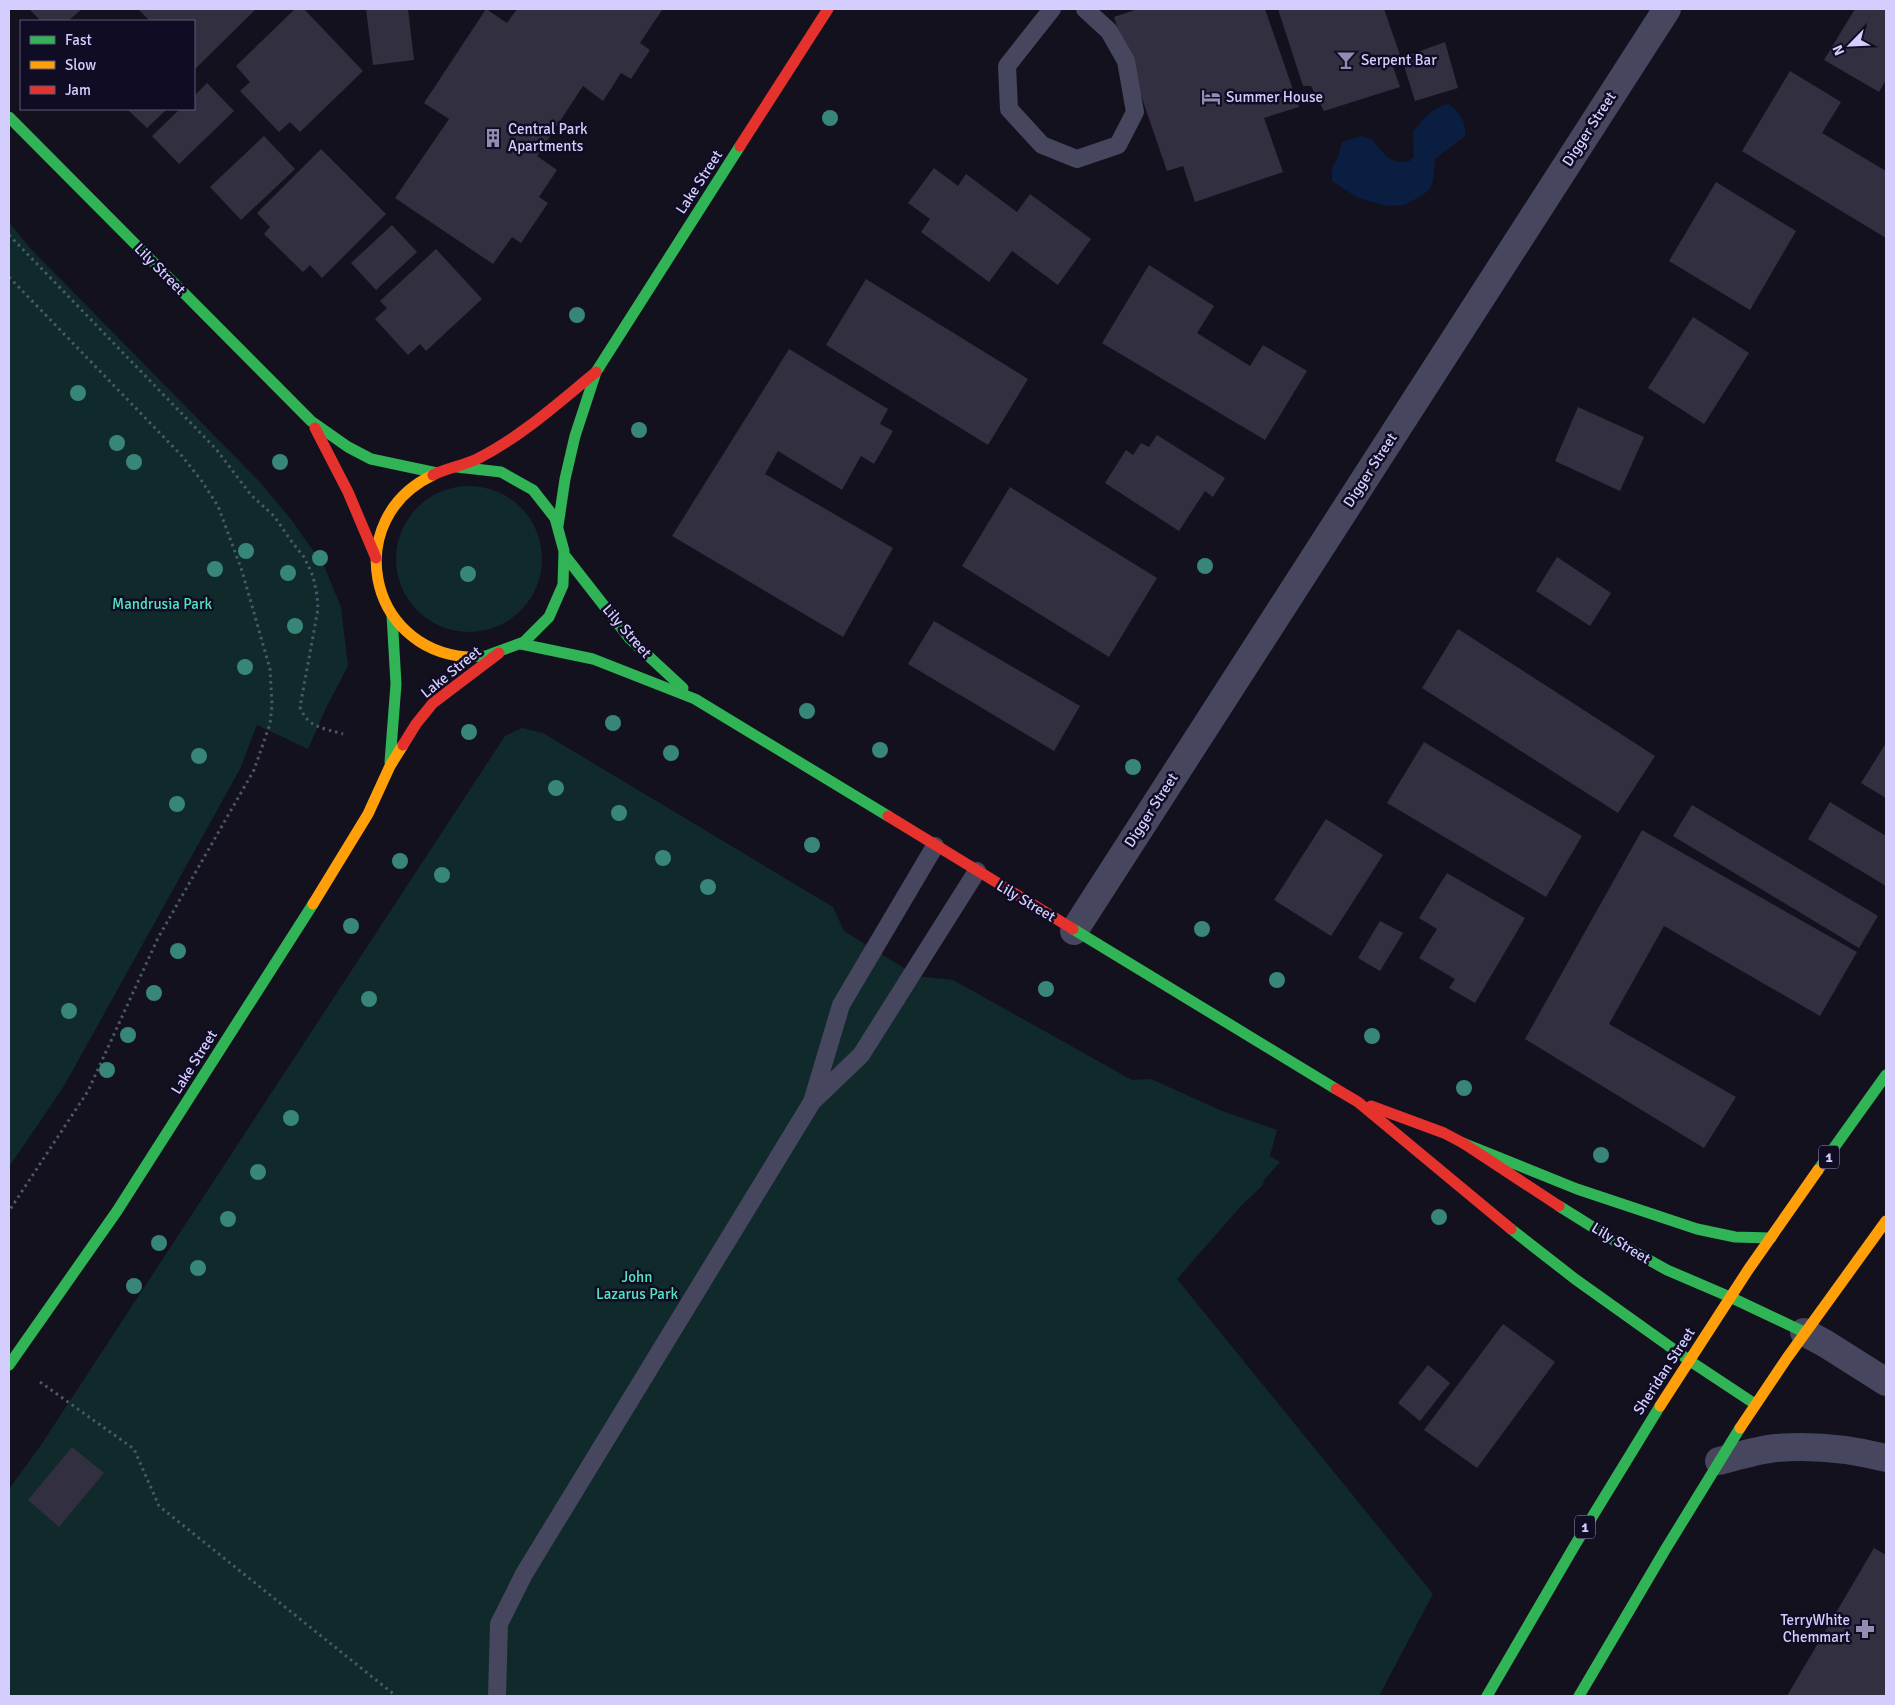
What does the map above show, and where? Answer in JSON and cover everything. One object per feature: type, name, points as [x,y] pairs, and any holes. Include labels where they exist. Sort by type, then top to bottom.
[{"type":"main road","name":"Lake Street","points":[[558,526],[565,479],[575,436],[596,372],[828,9]]},
{"type":"main road","name":"Lily Street","points":[[9,117],[311,421],[341,442],[370,458],[403,467],[437,473]]},
{"type":"main road","name":"Lake Street","points":[[457,467],[510,440],[596,372]]},
{"type":"main road","name":"Lily Street","points":[[311,421],[345,482],[376,558]]},
{"type":"main road","points":[[457,467],[485,468],[513,476],[532,489],[554,515],[564,540],[566,557],[564,579],[555,606],[538,630],[521,644],[499,653],[469,658],[439,652],[413,638],[392,615],[379,588],[376,558],[378,539],[384,522],[394,506],[412,486],[437,473],[457,467]]},
{"type":"main road","name":"Lily Street","points":[[566,557],[630,639],[695,699]]},
{"type":"main road","name":"Lake Street","points":[[390,766],[396,684],[392,615]]},
{"type":"main road","name":"Lily Street","points":[[521,644],[593,659],[695,699],[1358,1102],[1433,1168],[1576,1280],[1690,1361],[1756,1404]]},
{"type":"main road","name":"Lake Street","points":[[10,1364],[117,1211],[338,865],[368,814],[390,766],[416,724],[433,703],[457,682],[499,653]]},
{"type":"main road","name":"Sheridan Street","points":[[1487,1696],[1541,1600],[1623,1463],[1730,1297],[1886,1075]]},
{"type":"main road","name":"Lily Street","points":[[1358,1102],[1418,1123],[1463,1143],[1645,1258],[1804,1332]]},
{"type":"main road","points":[[1463,1143],[1577,1189],[1697,1229],[1735,1237],[1771,1238]]},
{"type":"main road","points":[[1579,1696],[1719,1461],[1804,1332],[1886,1221]]},
{"type":"street","name":"Digger Street","points":[[1074,931],[1667,9]]},
{"type":"street","name":"Lily Street","points":[[1804,1332],[1886,1382]]},
{"type":"street","points":[[1719,1461],[1761,1451],[1794,1448],[1855,1452],[1886,1458]]},
{"type":"lane","points":[[1052,9],[1007,66],[1008,109],[1042,145],[1077,159],[1118,145],[1135,112],[1126,61],[1109,31],[1085,9]]},
{"type":"lane","points":[[497,1696],[499,1624],[524,1574],[812,1102],[841,1005],[935,846]]},
{"type":"lane","points":[[812,1102],[861,1055],[977,871]]},
{"type":"path","points":[[9,235],[216,449],[251,495],[274,516],[304,557],[313,576],[318,609],[300,707],[303,715],[315,726],[343,734]]},
{"type":"path","points":[[9,277],[182,456],[218,506],[242,571],[264,646],[270,669],[272,699],[270,724],[254,770],[158,938],[88,1091],[9,1212]]},
{"type":"path","points":[[10,1364],[134,1449],[159,1506],[396,1696]]},
{"type":"green space","name":"Mandrusia Park","points":[[9,222],[30,248],[259,481],[290,518],[324,566],[341,607],[348,666],[327,706],[308,749],[257,725],[240,769],[64,1086],[9,1167]]},
{"type":"green space","points":[[469,486],[483,487],[497,492],[510,498],[521,507],[530,518],[536,531],[541,545],[541,573],[536,587],[530,600],[521,611],[510,620],[497,626],[483,631],[469,632],[455,631],[441,626],[428,620],[417,611],[408,600],[402,587],[397,573],[396,559],[397,545],[402,531],[408,518],[417,507],[428,498],[441,492],[455,487]]},
{"type":"green space","name":"John Lazarus Park","points":[[522,728],[543,733],[833,907],[844,931],[917,976],[953,980],[1132,1080],[1151,1079],[1222,1111],[1277,1130],[1270,1156],[1280,1162],[1264,1180],[1263,1185],[1241,1206],[1177,1279],[1433,1594],[1379,1696],[9,1696],[9,1489],[41,1445],[505,736]]},
{"type":"water","points":[[1448,104],[1461,117],[1465,136],[1435,159],[1433,181],[1430,188],[1423,195],[1404,205],[1387,206],[1358,198],[1332,181],[1332,168],[1339,155],[1342,142],[1362,136],[1372,140],[1386,156],[1396,162],[1408,162],[1414,157],[1413,132],[1424,118],[1433,111]]},
{"type":"building","points":[[29,9],[82,9],[69,20],[40,20]]},
{"type":"building","points":[[295,9],[304,9],[363,71],[300,132],[290,122],[279,132],[240,91],[250,82],[236,66]]},
{"type":"building","points":[[366,9],[408,9],[414,60],[373,65]]},
{"type":"building","name":"Central Park Apartments","points":[[486,9],[507,23],[517,9],[662,10],[640,43],[650,50],[631,79],[621,73],[603,101],[583,86],[537,156],[557,170],[539,197],[548,203],[521,243],[512,237],[493,264],[395,198],[449,119],[424,103]]},
{"type":"building","points":[[1138,9],[1265,9],[1299,107],[1264,118],[1283,172],[1195,202],[1183,166],[1167,171],[1114,17]]},
{"type":"building","name":"Serpent Bar","points":[[1278,9],[1384,9],[1401,58],[1445,42],[1458,88],[1415,101],[1402,59],[1391,61],[1400,87],[1324,111],[1311,86],[1303,86]]},
{"type":"building","points":[[1855,9],[1886,9],[1886,80],[1879,92],[1824,60]]},
{"type":"building","points":[[139,10],[255,10],[196,68],[195,20],[149,20]]},
{"type":"building","points":[[1790,71],[1841,102],[1822,133],[1886,171],[1886,238],[1742,151]]},
{"type":"building","points":[[207,83],[234,111],[179,164],[152,136],[179,110],[195,110],[195,95]]},
{"type":"building","points":[[128,110],[166,110],[147,128]]},
{"type":"building","points":[[264,136],[295,169],[241,220],[210,187]]},
{"type":"building","points":[[321,149],[386,214],[322,278],[310,265],[303,272],[264,234],[270,227],[257,213]]},
{"type":"building","points":[[934,168],[958,186],[966,174],[1017,212],[1030,194],[1091,239],[1058,285],[1012,251],[989,282],[921,232],[930,219],[908,203]]},
{"type":"building","points":[[1716,182],[1796,231],[1750,310],[1669,261]]},
{"type":"building","points":[[392,225],[417,252],[376,290],[351,263]]},
{"type":"building","points":[[436,249],[482,299],[426,351],[420,344],[408,355],[375,319],[387,308],[380,301]]},
{"type":"building","points":[[1149,265],[1214,306],[1197,333],[1250,366],[1263,345],[1307,371],[1265,440],[1102,343]]},
{"type":"building","points":[[866,279],[1028,379],[988,445],[826,345]]},
{"type":"building","points":[[1693,317],[1749,353],[1704,424],[1648,388]]},
{"type":"building","points":[[789,349],[888,409],[880,424],[893,431],[874,464],[861,456],[842,490],[778,451],[765,474],[893,548],[843,637],[672,536]]},
{"type":"building","points":[[1578,407],[1644,437],[1620,491],[1555,461]]},
{"type":"building","points":[[1157,435],[1225,478],[1213,497],[1205,491],[1179,531],[1105,483],[1126,450],[1133,455],[1141,443],[1149,447]]},
{"type":"building","points":[[1010,487],[1157,578],[1109,657],[962,566]]},
{"type":"building","points":[[1557,557],[1611,593],[1590,626],[1536,591]]},
{"type":"building","points":[[934,621],[1080,706],[1054,751],[908,664]]},
{"type":"building","points":[[1458,629],[1655,756],[1618,813],[1422,688]]},
{"type":"building","points":[[1424,742],[1582,836],[1546,897],[1387,803]]},
{"type":"building","points":[[1886,743],[1886,798],[1861,783]]},
{"type":"building","points":[[1830,802],[1886,836],[1886,886],[1808,839]]},
{"type":"building","points":[[1692,805],[1878,916],[1859,948],[1673,836]]},
{"type":"building","points":[[1326,819],[1383,855],[1331,936],[1274,900]]},
{"type":"building","points":[[1642,830],[1857,952],[1820,1016],[1664,926],[1609,1024],[1736,1097],[1704,1148],[1525,1039]]},
{"type":"building","points":[[1447,873],[1525,918],[1475,1003],[1449,988],[1455,979],[1419,958],[1437,929],[1419,918]]},
{"type":"building","points":[[1380,921],[1403,933],[1380,971],[1358,958]]},
{"type":"building","points":[[1503,1324],[1555,1362],[1477,1468],[1424,1430]]},
{"type":"building","points":[[1428,1365],[1450,1383],[1420,1421],[1398,1403]]},
{"type":"building","points":[[72,1447],[104,1473],[59,1527],[28,1500]]},
{"type":"building","points":[[1874,1548],[1886,1555],[1886,1696],[1787,1696]]},
{"type":"traffic: fast","points":[[9,117],[311,421],[348,447],[371,459],[437,473]]},
{"type":"traffic: fast","points":[[558,526],[565,479],[575,436],[596,372],[740,146]]},
{"type":"traffic: fast","points":[[457,467],[501,472],[533,490],[555,518],[564,551],[563,585],[549,617],[524,642],[486,656],[466,657]]},
{"type":"traffic: fast","points":[[566,557],[630,639],[683,688]]},
{"type":"traffic: fast","points":[[390,762],[396,684],[392,615]]},
{"type":"traffic: fast","points":[[521,644],[593,659],[695,699],[888,816]]},
{"type":"traffic: fast","points":[[9,1365],[117,1211],[313,904]]},
{"type":"traffic: fast","points":[[1073,929],[1336,1089]]},
{"type":"traffic: fast","points":[[1818,1170],[1886,1075]]},
{"type":"traffic: fast","points":[[1463,1143],[1577,1189],[1697,1229],[1735,1237],[1771,1238]]},
{"type":"traffic: fast","points":[[1559,1206],[1615,1241],[1667,1270],[1730,1297]]},
{"type":"traffic: fast","points":[[1511,1229],[1575,1279],[1690,1361]]},
{"type":"traffic: fast","points":[[1730,1297],[1804,1332]]},
{"type":"traffic: fast","points":[[1690,1361],[1755,1404]]},
{"type":"traffic: fast","points":[[1487,1696],[1575,1545],[1660,1406]]},
{"type":"traffic: fast","points":[[1579,1696],[1740,1428]]},
{"type":"traffic: slow","points":[[433,475],[404,495],[386,520],[377,549],[378,579],[388,607],[406,631],[432,648],[466,657]]},
{"type":"traffic: slow","points":[[313,904],[368,814],[390,766],[403,745]]},
{"type":"traffic: slow","points":[[1660,1406],[1748,1270],[1818,1170]]},
{"type":"traffic: slow","points":[[1740,1428],[1787,1358],[1886,1221]]},
{"type":"traffic: jam","points":[[740,146],[828,9]]},
{"type":"traffic: jam","points":[[433,475],[477,459],[509,440],[539,419],[596,372]]},
{"type":"traffic: jam","points":[[315,428],[348,492],[376,558]]},
{"type":"traffic: jam","points":[[403,745],[416,724],[433,703],[499,653]]},
{"type":"traffic: jam","points":[[888,816],[1073,929]]},
{"type":"traffic: jam","points":[[1336,1089],[1358,1102],[1511,1229]]},
{"type":"traffic: jam","points":[[1371,1106],[1444,1133],[1463,1143],[1559,1206]]},
{"type":"place","name":"Serpent Bar","points":[[1346,60]]},
{"type":"place","name":"Summer House","points":[[1211,97]]},
{"type":"place","name":"Central Park Apartments","points":[[493,138]]},
{"type":"place","name":"TerryWhite Chemmart","points":[[1865,1629]]}]
